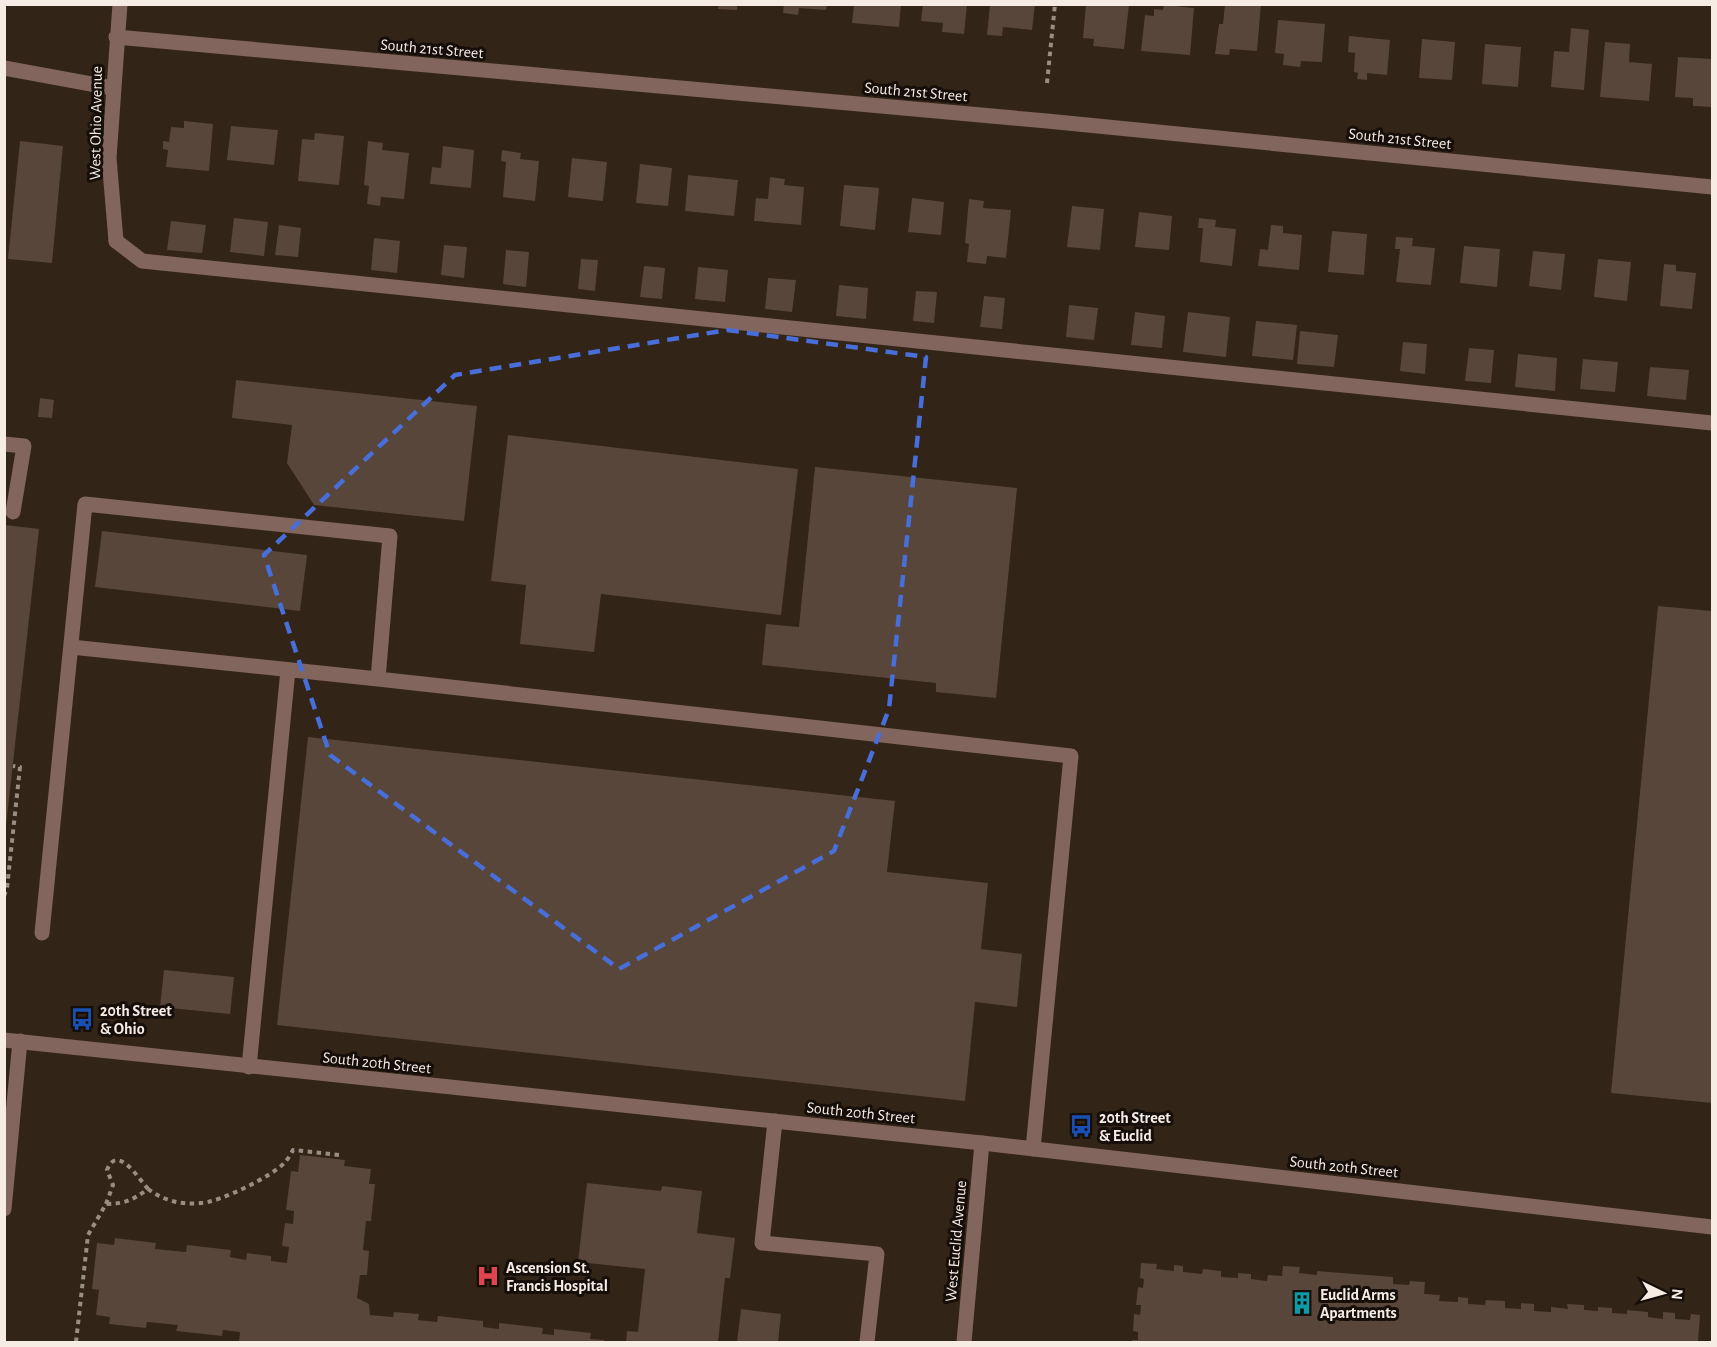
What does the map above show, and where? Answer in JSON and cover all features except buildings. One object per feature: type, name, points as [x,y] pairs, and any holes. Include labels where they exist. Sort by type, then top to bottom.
[{"type":"street","name":"West Ohio Avenue","points":[[120,4],[109,158],[116,242],[142,261],[1713,423]]},
{"type":"street","name":"South 21st Street","points":[[116,37],[1023,119],[1713,187]]},
{"type":"street","points":[[4,68],[113,88]]},
{"type":"street","points":[[4,444],[24,446],[13,512]]},
{"type":"street","points":[[42,933],[85,504],[390,536],[378,679]]},
{"type":"street","points":[[71,648],[378,679],[1071,756],[1033,1149]]},
{"type":"street","points":[[249,1067],[288,670]]},
{"type":"street","points":[[4,1209],[12,1040]]},
{"type":"street","name":"South 20th Street","points":[[12,1040],[249,1067],[982,1143],[1713,1227]]},
{"type":"street","points":[[775,1121],[762,1243],[877,1254],[867,1342]]},
{"type":"street","name":"West Euclid Avenue","points":[[964,1342],[982,1143]]},
{"type":"path","points":[[1047,83],[1055,4]]},
{"type":"path","points":[[4,896],[7,888],[20,766],[13,766]]},
{"type":"path","points":[[76,1342],[88,1235],[106,1204],[113,1185],[107,1170],[109,1164],[114,1160],[127,1163],[148,1189],[161,1198],[176,1202],[203,1204],[273,1172],[285,1163],[293,1150],[340,1155]]},
{"type":"path","points":[[106,1204],[124,1204],[148,1189]]},
{"type":"highlighted area","points":[[727,330],[926,357],[889,709],[834,851],[619,969],[330,755],[264,555],[455,375]]},
{"type":"place","name":"20th Street & Ohio","points":[[82,1019]]},
{"type":"place","name":"20th Street & Euclid","points":[[1081,1126]]},
{"type":"place","name":"Ascension St. Francis Hospital","points":[[488,1276]]},
{"type":"place","name":"Euclid Arms Apartments","points":[[1302,1303]]}]
